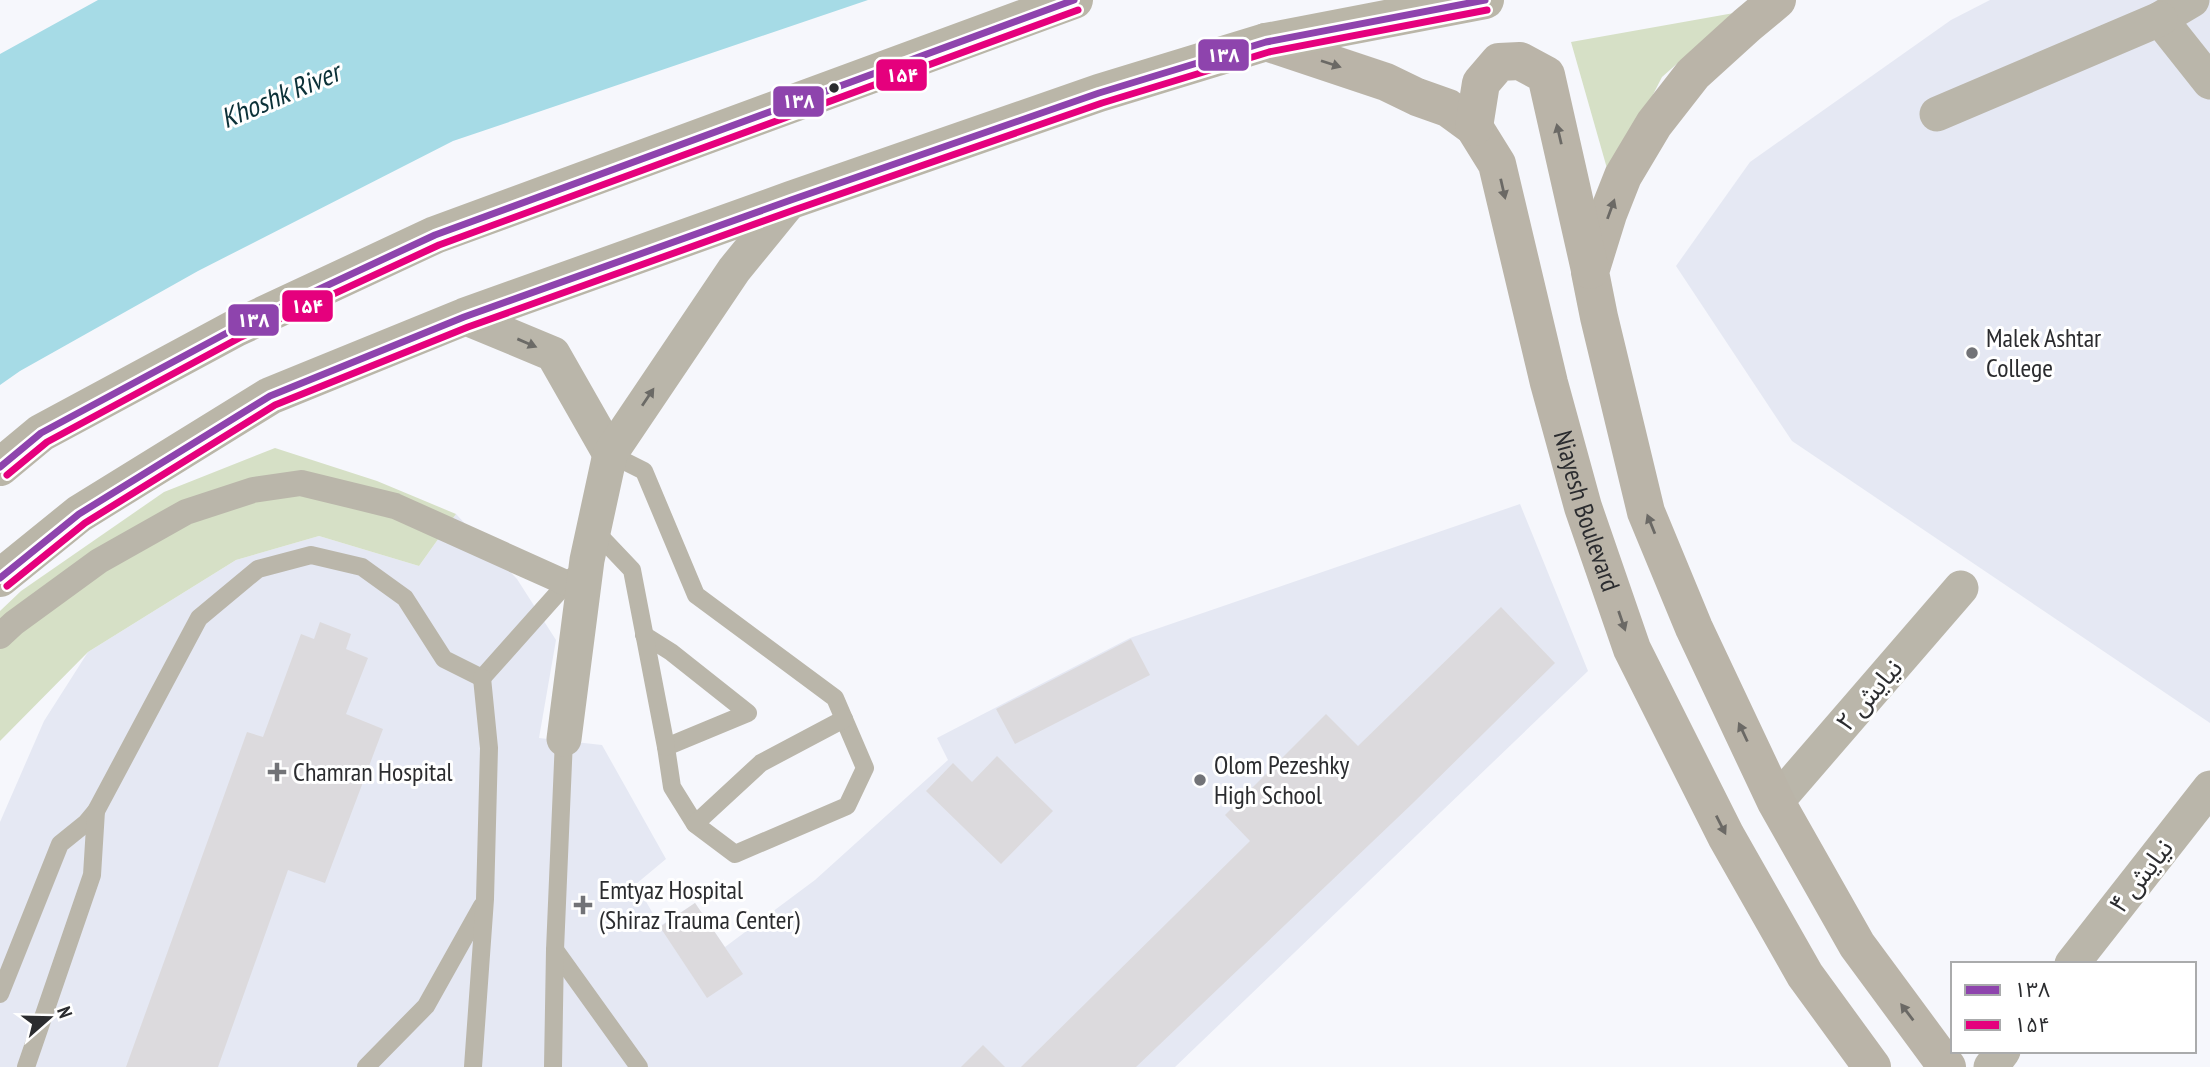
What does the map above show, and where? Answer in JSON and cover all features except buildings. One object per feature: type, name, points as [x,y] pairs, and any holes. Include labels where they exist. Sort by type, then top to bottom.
[{"type":"main road","points":[[0,467],[41,432],[224,335],[435,235],[1074,0]]},
{"type":"main road","points":[[0,578],[79,514],[270,396],[464,317],[1033,115],[1266,42],[1485,0]]},
{"type":"main road","points":[[1590,272],[1623,176],[1654,124],[1693,74],[1777,0]]},
{"type":"main road","name":"Niayesh Boulevard","points":[[1266,42],[1386,82],[1448,108],[1474,127],[1497,164],[1549,383],[1583,507],[1632,649],[1726,836],[1805,975],[1872,1067]]},
{"type":"main road","points":[[1474,127],[1481,83],[1499,62],[1520,61],[1546,75],[1599,317],[1646,512],[1694,628],[1776,802],[1857,945],[1947,1067]]},
{"type":"main road","points":[[1583,507],[1640,486]]},
{"type":"street","points":[[1937,114],[2160,19],[2192,0]]},
{"type":"street","points":[[2160,19],[2210,82]]},
{"type":"street","points":[[564,739],[583,558],[610,454],[734,270],[791,200]]},
{"type":"street","points":[[464,317],[553,354],[610,454]]},
{"type":"street","points":[[0,636],[99,561],[186,512],[253,491],[301,483],[583,558]]},
{"type":"street","name":"نیایش ۲","points":[[1776,802],[1961,588]]},
{"type":"street","name":"نیایش ۴","points":[[2074,962],[2210,788]]},
{"type":"lane","points":[[473,1067],[485,900],[489,748],[482,678],[583,558],[632,570],[672,787],[695,824],[735,854],[847,806],[865,768],[835,698],[696,595],[644,471],[610,454]]},
{"type":"lane","points":[[0,994],[60,844],[86,823],[96,810],[199,618],[258,569],[311,555],[362,567],[405,598],[444,659],[482,678]]},
{"type":"lane","points":[[644,635],[671,652],[748,713],[666,747]]},
{"type":"lane","points":[[695,824],[761,763],[844,719]]},
{"type":"lane","points":[[554,1067],[555,950],[564,739]]},
{"type":"lane","points":[[26,1067],[92,875],[96,810]]},
{"type":"lane","points":[[366,1067],[426,1006],[485,900]]},
{"type":"lane","points":[[555,950],[639,1067]]},
{"type":"shaded area","name":"Malek Ashtar College","points":[[1990,0],[2210,0],[2210,723],[1792,441],[1676,266],[1750,162],[1951,20]]},
{"type":"shaded area","points":[[1520,504],[1588,671],[1175,1067],[0,1067],[0,822],[44,721],[88,652],[236,560],[319,536],[419,566],[456,514],[517,579],[556,640],[539,738],[602,745],[666,859],[636,884],[660,926],[695,903],[725,947],[815,880],[948,760],[937,738],[1130,638]]},
{"type":"green space","points":[[1734,13],[1662,77],[1610,179],[1571,42]]},
{"type":"green space","points":[[275,448],[377,481],[456,514],[419,566],[319,536],[236,560],[88,652],[0,741],[0,611],[21,591],[164,492]]},
{"type":"water","name":"Khoshk River","points":[[98,0],[868,0],[453,141],[198,271],[20,371],[0,385],[0,54]]},
{"type":"transit line","name":"۱۳۸","points":[[0,467],[41,433],[236,328],[435,235],[1074,0]]},
{"type":"transit line","name":"۱۳۸","points":[[0,578],[79,514],[270,396],[464,317],[1099,93],[1266,42],[1485,0]]},
{"type":"transit line","name":"۱۵۴","points":[[7,475],[47,442],[241,337],[439,245],[1078,10]]},
{"type":"transit line","name":"۱۵۴","points":[[7,586],[85,523],[275,405],[468,327],[1102,103],[1269,52],[1487,10]]},
{"type":"place","name":"Malek Ashtar College","points":[[1972,353]]},
{"type":"place","name":"Chamran Hospital","points":[[277,772]]},
{"type":"place","name":"Olom Pezeshky High School","points":[[1200,780]]},
{"type":"place","name":"Emtyaz Hospital (Shiraz Trauma Center)","points":[[583,905]]}]
